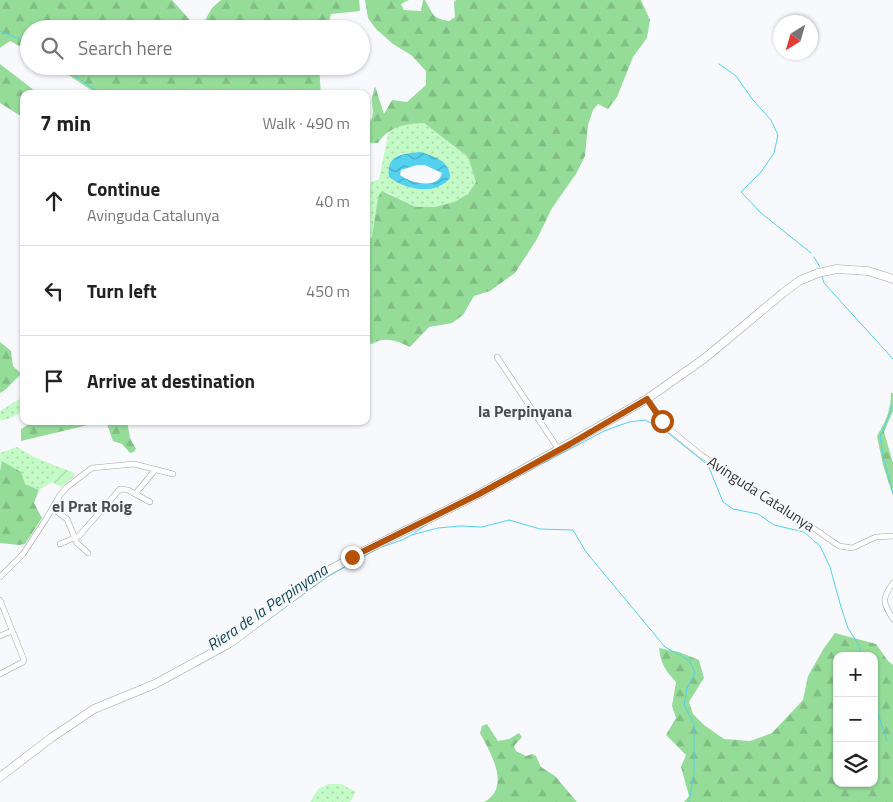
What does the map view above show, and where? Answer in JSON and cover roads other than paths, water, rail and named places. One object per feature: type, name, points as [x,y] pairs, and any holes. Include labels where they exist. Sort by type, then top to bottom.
[{"type":"street","points":[[0,777],[51,738],[94,709],[155,684],[230,643],[326,572],[479,494],[560,450],[647,399],[705,358],[783,293],[805,278],[825,271],[848,268],[893,278]]},
{"type":"street","points":[[497,357],[560,450]]},
{"type":"street","name":"Avinguda Catalunya","points":[[647,399],[662,421],[700,455],[796,516],[839,546],[852,548],[876,538],[893,536]]},
{"type":"street","points":[[0,577],[23,554],[53,509],[60,495],[67,487],[92,468],[127,464],[173,474]]},
{"type":"street","points":[[135,494],[156,469]]},
{"type":"street","points":[[60,544],[79,536],[122,488],[150,502]]},
{"type":"street","points":[[53,509],[67,519],[77,543],[88,553]]},
{"type":"street","points":[[893,583],[885,594],[884,600],[893,619]]},
{"type":"street","points":[[0,600],[23,662],[0,674]]},
{"type":"street","points":[[0,636],[12,630]]},
{"type":"water","points":[[420,152],[441,160],[448,168],[450,178],[444,184],[429,189],[412,188],[389,177],[390,164],[393,160],[402,155]],"holes":[[[417,165],[425,165],[442,173],[435,182],[417,182],[400,175],[401,170]]]},
{"type":"waterway","points":[[0,31],[20,39]]},
{"type":"waterway","points":[[719,64],[736,76],[753,100],[771,120],[778,135],[774,153],[761,172],[741,192],[761,213],[811,253]]},
{"type":"waterway","points":[[74,75],[95,90]]},
{"type":"waterway","points":[[814,257],[820,267]]},
{"type":"waterway","points":[[822,276],[824,283],[893,359]]},
{"type":"waterway","points":[[893,405],[880,437],[893,493]]},
{"type":"waterway","points":[[504,484],[604,431],[629,422],[645,420],[663,429],[708,465],[723,502],[733,509],[758,514],[774,525],[804,532],[820,546],[830,567],[848,628],[861,652]]},
{"type":"waterway","name":"Riera de la Perpinyana","points":[[246,636],[327,577],[379,548],[411,535],[438,528],[482,527],[509,520],[540,529],[573,530],[586,552],[665,647],[690,661],[695,673],[687,688],[684,705],[694,724],[694,774],[689,802]]},
{"type":"waterway","points":[[414,533],[431,522]]},
{"type":"waterway","name":"Riera de la Perpinyana","points":[[173,678],[229,648]]},
{"type":"waterway","name":"Riera de la Perpinyana","points":[[130,698],[152,689]]},
{"type":"waterway","points":[[878,713],[887,741]]},
{"type":"district","name":"la Perpinyana","points":[[525,411]]},
{"type":"district","name":"el Prat Roig","points":[[92,506]]}]
